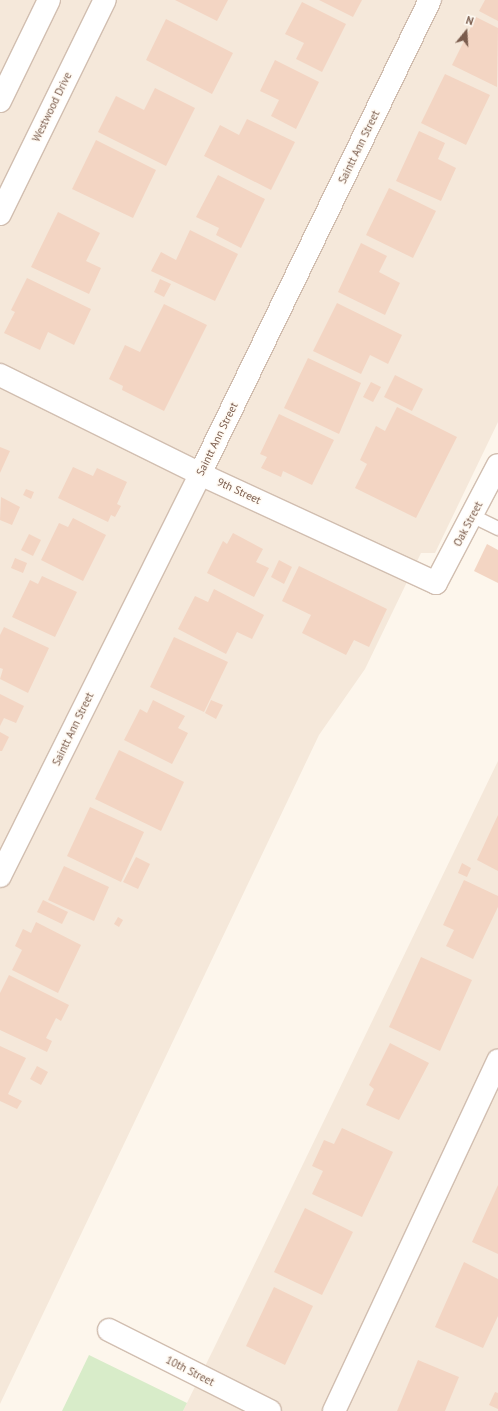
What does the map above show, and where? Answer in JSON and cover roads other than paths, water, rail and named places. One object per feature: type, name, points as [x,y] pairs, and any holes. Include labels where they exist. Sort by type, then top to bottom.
[{"type":"street","points":[[0,101],[50,0]]},
{"type":"street","name":"Westwood Drive","points":[[0,214],[105,0]]},
{"type":"street","name":"Saintt Ann Street","points":[[0,876],[200,474],[430,0]]},
{"type":"street","name":"9th Street","points":[[0,375],[200,474],[436,582]]},
{"type":"street","name":"Oak Street","points":[[436,582],[473,516],[498,465]]},
{"type":"street","points":[[334,1411],[498,1061]]},
{"type":"street","name":"10th Street","points":[[110,1330],[270,1411]]},
{"type":"lane","points":[[473,516],[498,528]]}]
